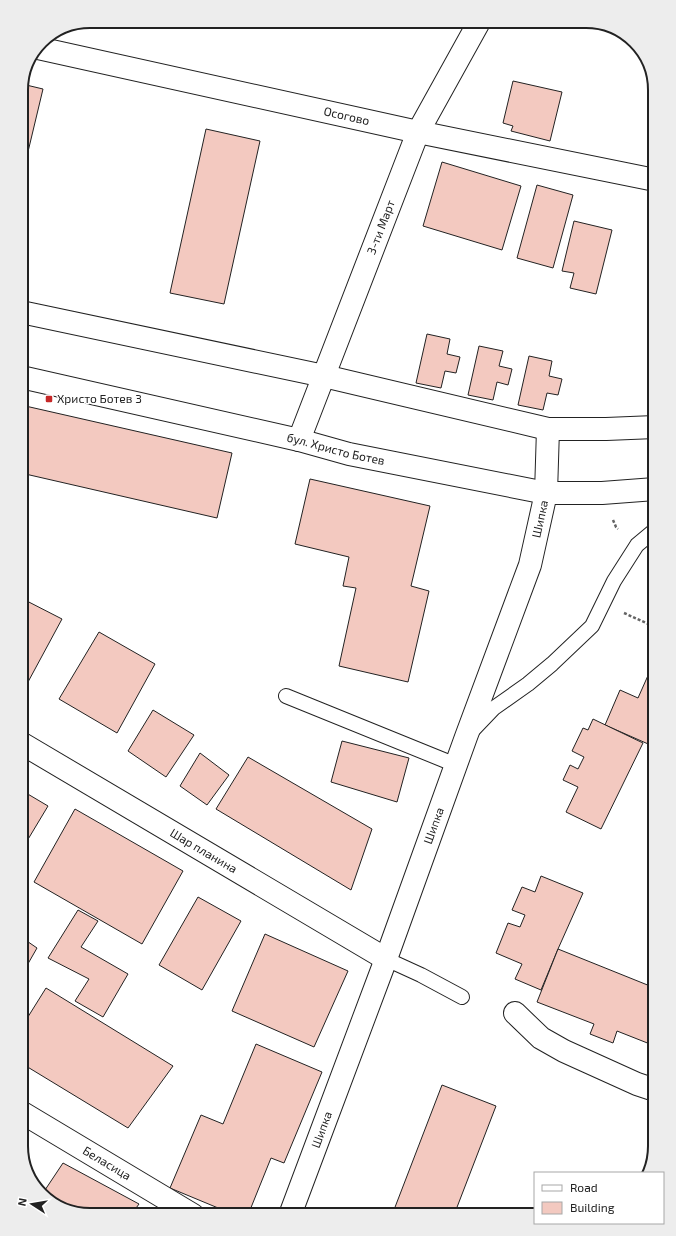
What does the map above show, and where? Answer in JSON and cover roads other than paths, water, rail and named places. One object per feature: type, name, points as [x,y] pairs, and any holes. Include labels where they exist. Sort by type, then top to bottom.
[{"type":"street","name":"3-ти Март","points":[[299,440],[418,132],[476,28]]},
{"type":"street","name":"Осогово","points":[[43,49],[418,132],[648,179]]},
{"type":"street","points":[[28,313],[324,376],[548,429],[648,427]]},
{"type":"street","name":"бул. Христо Ботев","points":[[28,379],[299,440],[349,454],[546,493],[602,493],[648,490]]},
{"type":"street","name":"Шипка","points":[[293,1208],[386,959],[530,565],[546,493],[548,429]]},
{"type":"street","name":"Шар планина","points":[[28,747],[386,959]]},
{"type":"street","points":[[515,1013],[541,1038],[564,1051],[648,1088]]},
{"type":"street","name":"Беласица","points":[[28,1116],[181,1208]]},
{"type":"lane","points":[[466,737],[494,708],[528,684],[552,664],[592,626],[614,581],[637,545],[648,536]]},
{"type":"lane","points":[[286,696],[456,765]]},
{"type":"lane","points":[[386,959],[421,975],[462,997]]},
{"type":"place","name":"Христо Ботев 3","points":[[49,399]]}]
